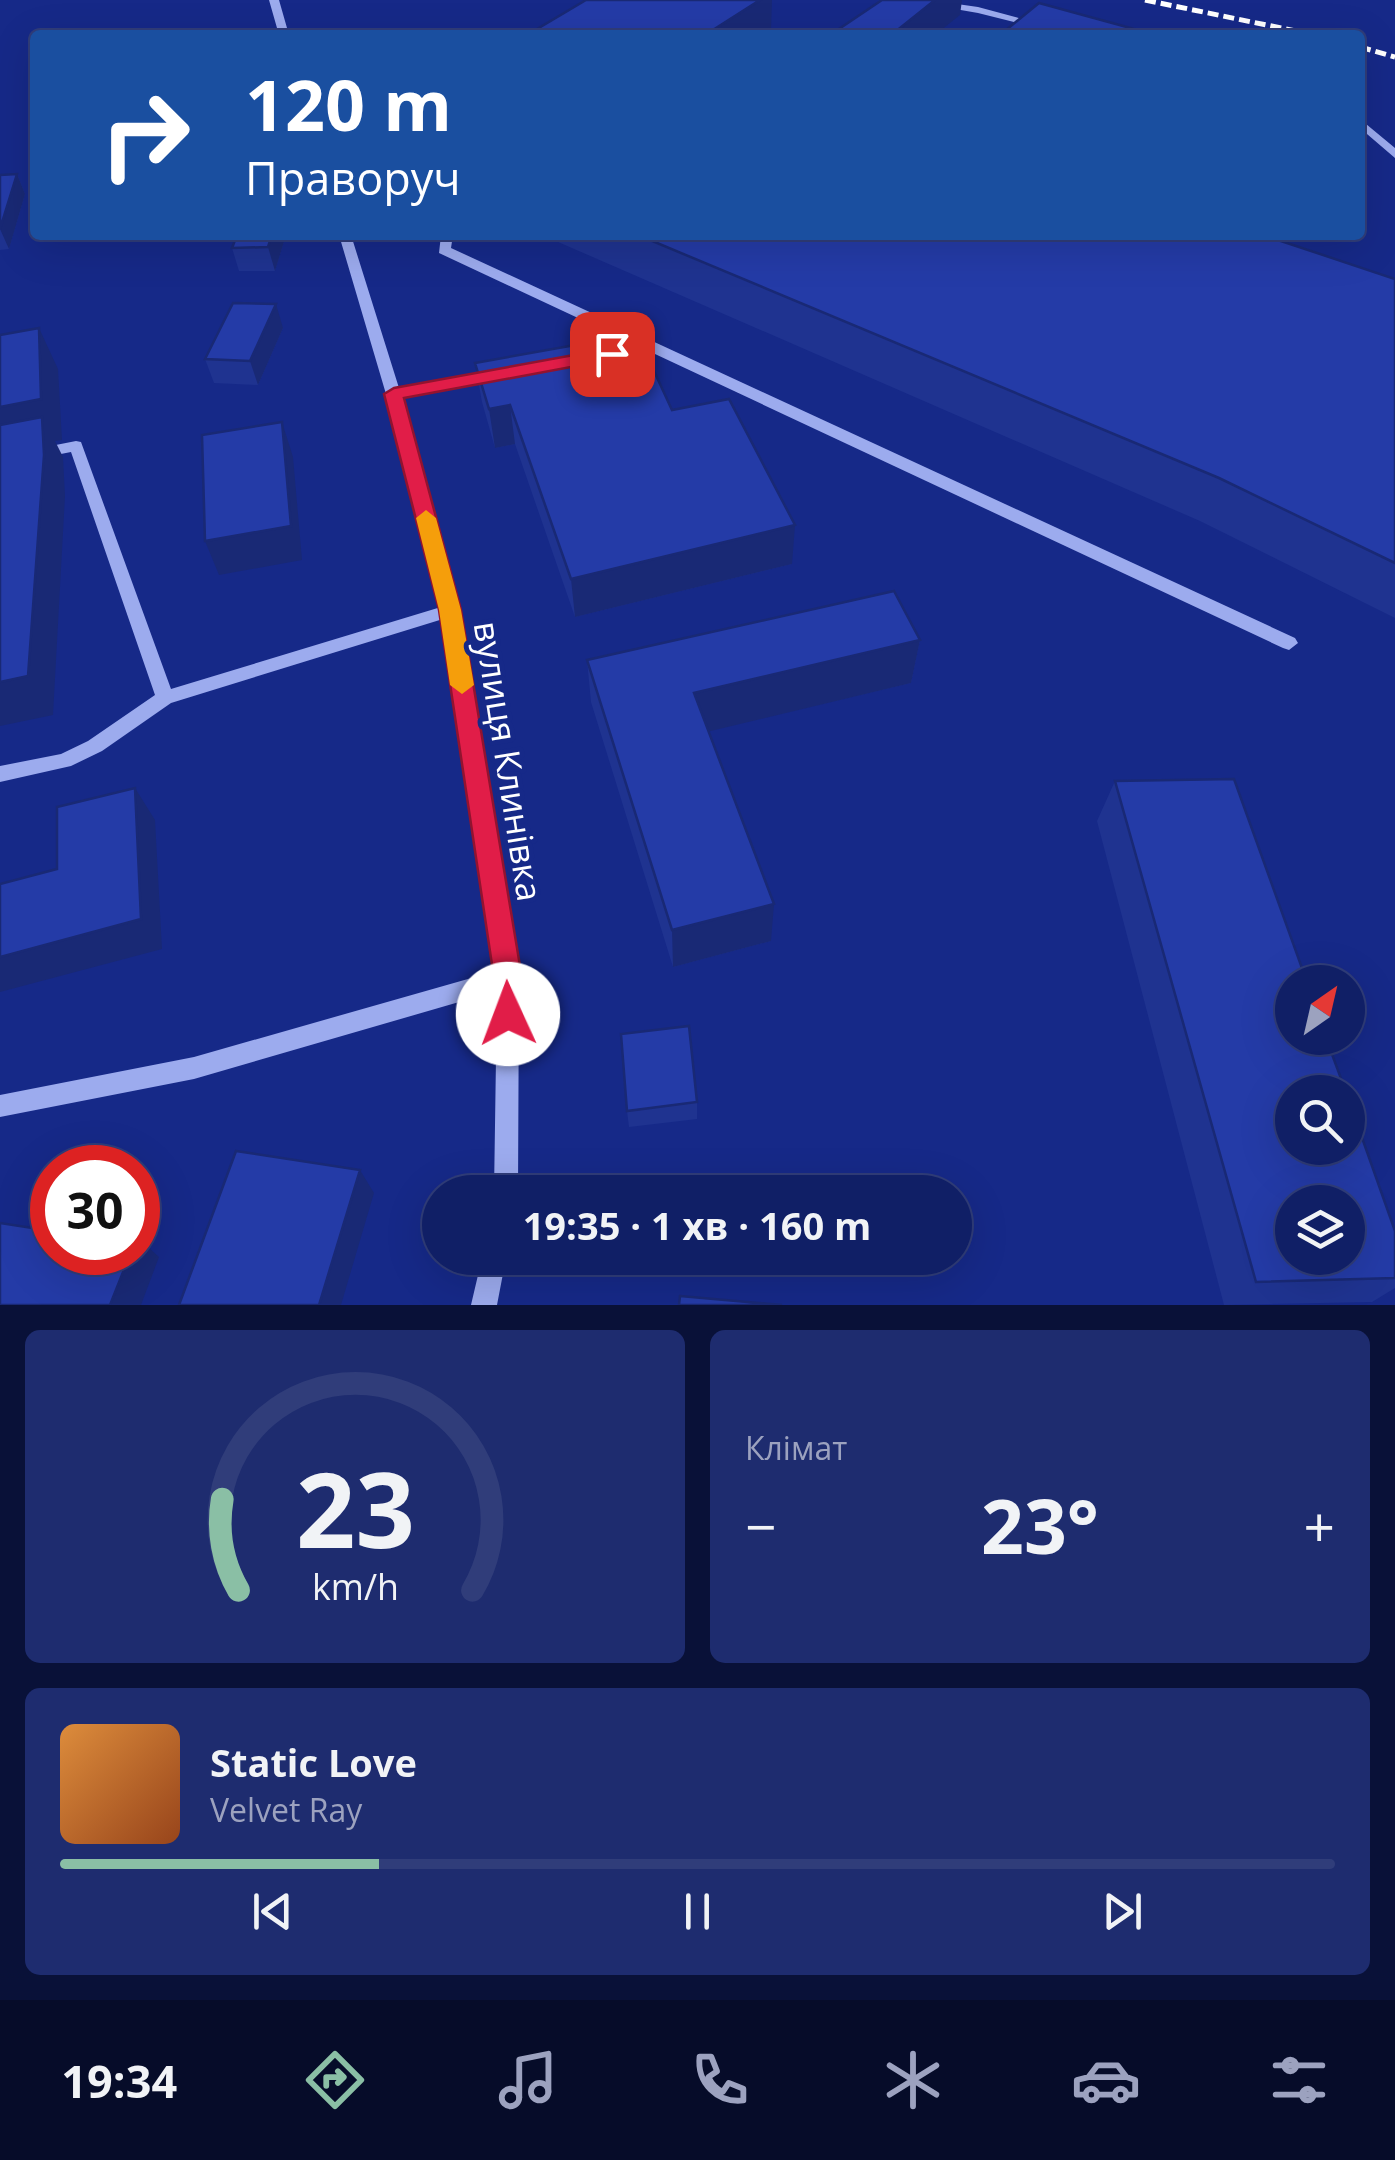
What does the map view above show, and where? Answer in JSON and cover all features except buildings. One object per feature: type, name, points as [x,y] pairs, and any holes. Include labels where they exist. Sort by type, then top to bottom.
[{"type":"street","points":[[274,0],[283,30]]},
{"type":"street","points":[[908,0],[978,10],[1057,30]]},
{"type":"street","points":[[1365,127],[1395,154]]},
{"type":"street","name":"вулиця Клинівка","points":[[347,240],[394,394],[450,610],[508,978],[506,1175]]},
{"type":"street","points":[[446,240],[444,250],[649,348],[1289,642]]},
{"type":"street","points":[[630,351],[649,348]]},
{"type":"street","points":[[394,394],[512,372]]},
{"type":"street","points":[[0,461],[76,446],[165,698]]},
{"type":"street","points":[[0,774],[64,760],[96,746],[165,698],[450,610]]},
{"type":"street","points":[[0,1106],[194,1068],[508,978]]},
{"type":"street","points":[[484,1305],[490,1275]]},
{"type":"railway","points":[[1145,0],[1291,30]]},
{"type":"railway","points":[[1365,48],[1395,57]]},
{"type":"slow traffic","points":[[426,518],[450,610],[462,685]]},
{"type":"route","points":[[508,1014],[508,978],[450,610],[394,394],[612,354]]}]
